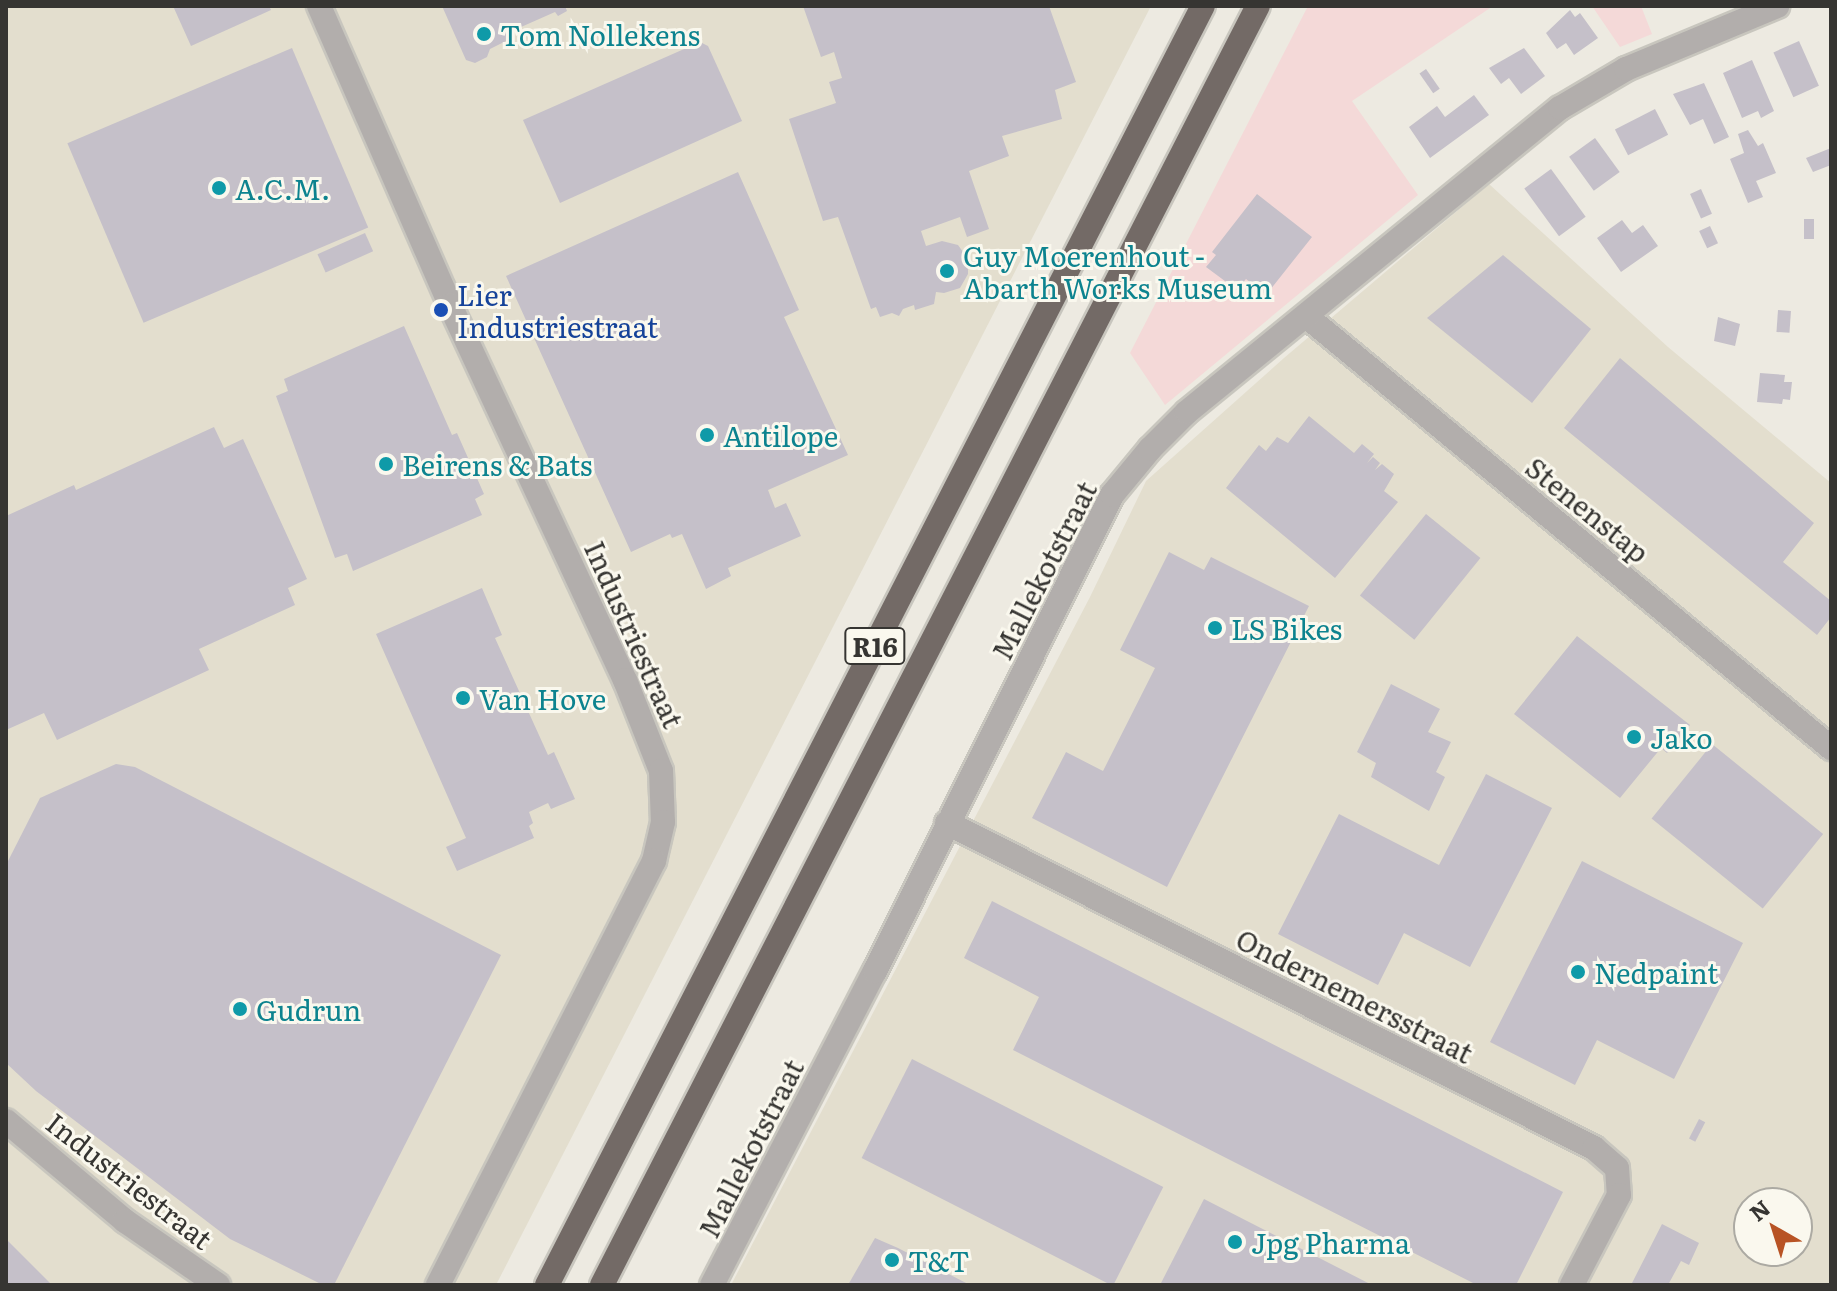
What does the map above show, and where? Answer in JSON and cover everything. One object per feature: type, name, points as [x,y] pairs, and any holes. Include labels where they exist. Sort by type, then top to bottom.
[{"type":"highway","name":"R16","points":[[547,1285],[1203,6]]},
{"type":"highway","name":"R16","points":[[602,1285],[1258,6]]},
{"type":"street","name":"Industriestraat","points":[[319,6],[450,305],[625,680],[661,771],[663,822],[654,861],[438,1285]]},
{"type":"street","name":"Mallekotstraat","points":[[712,1285],[875,971],[1112,495],[1150,449],[1187,412],[1560,108],[1626,69],[1777,6]]},
{"type":"street","name":"Stenenstap","points":[[1306,316],[1831,748]]},
{"type":"street","name":"Ondernemersstraat","points":[[947,823],[1594,1148],[1617,1168],[1619,1195],[1572,1285]]},
{"type":"street","name":"Industriestraat","points":[[6,1121],[125,1221],[218,1285]]},
{"type":"shaded area","points":[[6,6],[1151,6],[496,1285],[6,1285]]},
{"type":"shaded area","points":[[1308,6],[1493,6],[1352,101],[1418,195],[1165,405],[1130,353]]},
{"type":"shaded area","points":[[1592,6],[1641,6],[1652,34],[1620,47]]},
{"type":"shaded area","points":[[1489,184],[1668,347],[1831,483],[1831,1285],[731,1285],[1090,597],[1146,481],[1284,358]]},
{"type":"building","points":[[173,6],[269,6],[271,10],[191,46]]},
{"type":"building","name":"Tom Nollekens","points":[[442,6],[565,6],[567,11],[558,16],[555,12],[512,31],[514,37],[490,49],[487,57],[475,63],[466,60]]},
{"type":"building","points":[[803,6],[1049,6],[1076,82],[1055,90],[1062,119],[1002,136],[1009,156],[969,171],[989,229],[967,237],[960,217],[921,231],[926,246],[942,241],[958,245],[968,259],[968,274],[960,288],[936,292],[934,304],[915,310],[914,305],[903,309],[899,316],[892,313],[880,317],[876,307],[871,309],[838,217],[823,221],[789,119],[836,103],[829,82],[842,78],[834,52],[821,57]]},
{"type":"building","points":[[1570,10],[1575,17],[1580,13],[1598,38],[1574,55],[1566,43],[1557,49],[1546,33]]},
{"type":"building","points":[[1799,41],[1819,86],[1793,97],[1773,52]]},
{"type":"building","points":[[700,42],[708,46],[742,121],[560,203],[523,120]]},
{"type":"building","name":"A.C.M.","points":[[292,48],[368,227],[144,323],[67,143]]},
{"type":"building","points":[[1524,48],[1545,76],[1521,94],[1509,78],[1501,84],[1489,68]]},
{"type":"building","points":[[1752,60],[1774,111],[1761,118],[1758,111],[1742,118],[1723,73]]},
{"type":"building","points":[[1426,69],[1440,89],[1433,93],[1419,74]]},
{"type":"building","points":[[1704,83],[1729,137],[1714,144],[1703,119],[1690,125],[1673,94]]},
{"type":"building","points":[[1474,95],[1489,115],[1430,158],[1409,127],[1437,106],[1445,117]]},
{"type":"building","points":[[1655,109],[1668,135],[1628,155],[1615,129]]},
{"type":"building","points":[[1748,130],[1758,146],[1763,143],[1776,173],[1756,181],[1763,197],[1748,203],[1730,159],[1744,153],[1738,134]]},
{"type":"building","points":[[1595,138],[1620,172],[1594,191],[1569,157]]},
{"type":"building","points":[[1831,148],[1831,165],[1813,172],[1806,158]]},
{"type":"building","points":[[1551,169],[1586,217],[1559,236],[1524,188]]},
{"type":"building","points":[[738,172],[799,310],[784,317],[848,455],[768,490],[775,508],[786,503],[801,536],[728,568],[731,576],[706,589],[682,534],[672,538],[670,534],[631,552],[506,276]]},
{"type":"building","points":[[1701,189],[1712,214],[1701,219],[1690,194]]},
{"type":"building","points":[[1257,194],[1312,237],[1266,295],[1246,279],[1237,290],[1206,267],[1216,255],[1212,252]]},
{"type":"building","points":[[1804,219],[1814,219],[1814,239],[1804,239]]},
{"type":"building","points":[[1622,220],[1632,233],[1643,225],[1658,246],[1621,272],[1597,238]]},
{"type":"building","points":[[1710,226],[1718,243],[1707,248],[1699,231]]},
{"type":"building","points":[[365,233],[373,251],[326,272],[317,254]]},
{"type":"building","points":[[1503,255],[1591,329],[1532,403],[1427,318]]},
{"type":"building","points":[[1778,310],[1791,311],[1789,333],[1776,332]]},
{"type":"building","points":[[1718,317],[1740,324],[1735,346],[1714,341]]},
{"type":"building","name":"Beirens & Bats","points":[[404,326],[452,435],[457,433],[484,494],[475,499],[482,515],[353,571],[347,554],[335,558],[276,396],[288,391],[284,379]]},
{"type":"building","points":[[1620,358],[1814,523],[1783,562],[1831,601],[1831,617],[1817,635],[1564,428]]},
{"type":"building","points":[[1760,373],[1785,375],[1784,382],[1792,382],[1790,400],[1783,399],[1782,404],[1757,402]]},
{"type":"building","points":[[1309,416],[1354,453],[1362,444],[1374,454],[1367,463],[1373,457],[1380,463],[1375,470],[1382,464],[1394,474],[1384,491],[1398,502],[1335,578],[1226,488],[1259,445],[1266,451],[1277,437],[1288,443]]},
{"type":"building","points":[[214,427],[224,448],[243,439],[307,579],[288,588],[295,605],[199,649],[209,670],[57,740],[44,713],[6,730],[6,516],[74,485],[76,490]]},
{"type":"building","points":[[1426,514],[1480,558],[1414,640],[1360,596]]},
{"type":"building","points":[[1169,552],[1204,570],[1211,557],[1309,606],[1167,887],[1032,818],[1066,752],[1103,771],[1155,668],[1120,650]]},
{"type":"building","name":"Van Hove","points":[[482,588],[502,635],[495,638],[548,755],[554,752],[575,799],[551,809],[548,803],[529,812],[533,823],[529,826],[534,838],[457,871],[446,847],[466,838],[376,634]]},
{"type":"building","points":[[1577,636],[1690,725],[1667,753],[1661,748],[1620,798],[1514,714]]},
{"type":"building","points":[[1391,684],[1440,709],[1428,732],[1451,742],[1436,772],[1445,777],[1429,811],[1371,777],[1376,763],[1357,752]]},
{"type":"building","points":[[1712,744],[1823,834],[1763,909],[1652,819]]},
{"type":"building","name":"Gudrun","points":[[116,764],[135,767],[501,955],[334,1285],[323,1285],[230,1239],[36,1091],[6,1063],[6,865],[40,798]]},
{"type":"building","points":[[1486,774],[1552,808],[1470,967],[1404,933],[1378,985],[1278,934],[1339,814],[1439,865]]},
{"type":"building","points":[[1582,861],[1743,943],[1674,1079],[1597,1040],[1575,1085],[1490,1042]]},
{"type":"building","points":[[992,901],[1563,1192],[1516,1285],[1477,1285],[1013,1050],[1039,997],[964,958]]},
{"type":"building","points":[[912,1059],[1163,1187],[1111,1285],[862,1158]]},
{"type":"building","points":[[1699,1119],[1705,1122],[1695,1142],[1689,1139]]},
{"type":"building","name":"Jpg Pharma","points":[[1204,1199],[1372,1285],[1160,1285]]},
{"type":"building","points":[[1662,1224],[1699,1243],[1689,1265],[1681,1261],[1668,1285],[1631,1285]]},
{"type":"building","name":"T&T","points":[[875,1238],[898,1248],[970,1285],[848,1285]]},
{"type":"building","points":[[6,1239],[52,1285],[6,1285]]},
{"type":"place","name":"Tom Nollekens","points":[[484,34]]},
{"type":"place","name":"A.C.M.","points":[[219,188]]},
{"type":"place","name":"Guy Moerenhout - Abarth Works Museum","points":[[947,271]]},
{"type":"place","name":"Lier Industriestraat","points":[[441,310]]},
{"type":"place","name":"Antilope","points":[[707,435]]},
{"type":"place","name":"Beirens & Bats","points":[[386,464]]},
{"type":"place","name":"LS Bikes","points":[[1215,628]]},
{"type":"place","name":"Van Hove","points":[[463,698]]},
{"type":"place","name":"Jako","points":[[1634,737]]},
{"type":"place","name":"Nedpaint","points":[[1578,972]]},
{"type":"place","name":"Gudrun","points":[[240,1009]]},
{"type":"place","name":"Jpg Pharma","points":[[1235,1242]]},
{"type":"place","name":"T&T","points":[[892,1260]]}]
